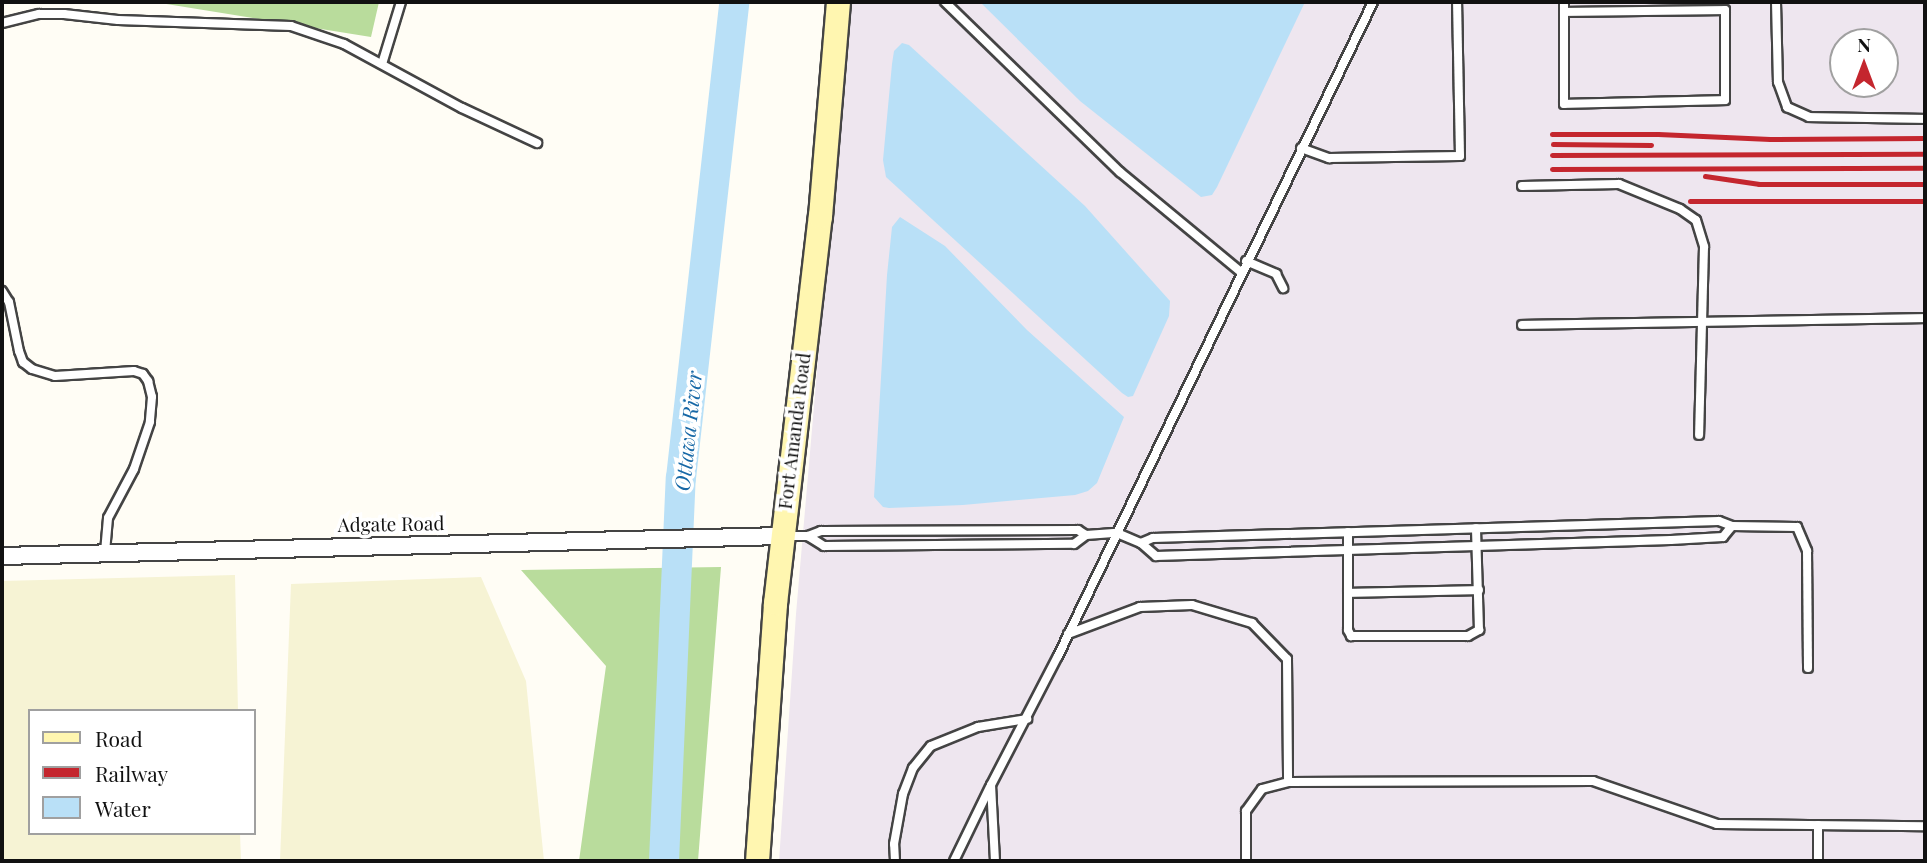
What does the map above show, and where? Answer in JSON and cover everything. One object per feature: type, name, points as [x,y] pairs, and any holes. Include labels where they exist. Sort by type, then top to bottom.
[{"type":"street","name":"Fort Amanda Road","points":[[758,861],[765,718],[782,536],[820,216],[838,2]]},
{"type":"street","name":"Adgate Road","points":[[2,556],[782,536]]},
{"type":"lane","points":[[382,64],[401,2]]},
{"type":"lane","points":[[945,2],[1120,172],[1241,272]]},
{"type":"lane","points":[[954,861],[1027,719],[1373,2]]},
{"type":"lane","points":[[1301,148],[1329,158],[1460,156],[1457,2]]},
{"type":"lane","points":[[1564,2],[1564,12],[1564,104],[1725,100],[1725,10],[1564,12]]},
{"type":"lane","points":[[1776,2],[1778,82],[1787,107],[1809,117],[1925,119]]},
{"type":"lane","points":[[2,23],[38,14],[64,14],[118,20],[291,26],[334,40],[462,108],[537,143]]},
{"type":"lane","points":[[1522,186],[1619,184],[1680,209],[1696,220],[1704,247],[1699,435]]},
{"type":"lane","points":[[1246,261],[1276,274],[1283,288]]},
{"type":"lane","points":[[2,291],[9,302],[23,362],[32,369],[55,376],[134,371],[143,374],[148,381],[152,397],[150,422],[134,469],[111,509],[105,553]]},
{"type":"lane","points":[[1522,325],[1925,318]]},
{"type":"lane","points":[[1141,544],[1153,538],[1719,521],[1732,526],[1797,527],[1804,538],[1807,551],[1808,668]]},
{"type":"lane","points":[[808,536],[824,546],[1033,545],[1074,544],[1086,535],[1116,533],[1141,544],[1156,555],[1479,547],[1723,537],[1732,526]]},
{"type":"lane","points":[[1348,532],[1348,631],[1351,636],[1468,636],[1479,630],[1479,547],[1476,528]]},
{"type":"lane","points":[[782,536],[808,536],[821,531],[1078,530],[1086,535]]},
{"type":"lane","points":[[1348,593],[1479,590]]},
{"type":"lane","points":[[1068,634],[1140,607],[1192,605],[1251,623],[1287,659],[1288,782]]},
{"type":"lane","points":[[895,861],[894,844],[903,794],[913,768],[931,746],[970,729],[1027,719]]},
{"type":"lane","points":[[1246,861],[1246,811],[1262,789],[1288,782],[1593,781],[1717,824],[1925,826]]},
{"type":"lane","points":[[992,785],[995,861]]},
{"type":"lane","points":[[1818,825],[1818,861]]},
{"type":"shaded area","points":[[849,2],[1925,2],[1925,861],[779,861],[796,614]]},
{"type":"shaded area","points":[[235,575],[238,709],[28,709],[28,835],[240,835],[241,861],[2,861],[2,581]]},
{"type":"shaded area","points":[[481,577],[526,681],[544,861],[280,861],[291,584]]},
{"type":"green space","points":[[154,2],[379,2],[371,37]]},
{"type":"green space","points":[[721,567],[698,861],[579,861],[606,666],[521,570]]},
{"type":"water","points":[[980,2],[1305,2],[1217,187],[1212,195],[1201,197],[1080,101]]},
{"type":"water","points":[[902,43],[909,45],[1085,206],[1170,301],[1169,316],[1133,396],[1128,397],[1122,393],[886,177],[883,160],[892,64],[894,51]]},
{"type":"water","points":[[900,217],[945,246],[1027,330],[1124,417],[1097,483],[1088,491],[1075,495],[963,505],[889,508],[883,507],[874,497],[887,275],[892,227]]},
{"type":"waterway","name":"Ottawa River","points":[[664,861],[681,478],[734,2]]},
{"type":"railway","points":[[1552,134],[1658,134],[1770,139],[1925,138]]},
{"type":"railway","points":[[1553,144],[1651,145]]},
{"type":"railway","points":[[1552,155],[1925,154]]},
{"type":"railway","points":[[1552,169],[1925,168]]},
{"type":"railway","points":[[1705,176],[1759,184],[1925,184]]},
{"type":"railway","points":[[1690,201],[1925,201]]}]
